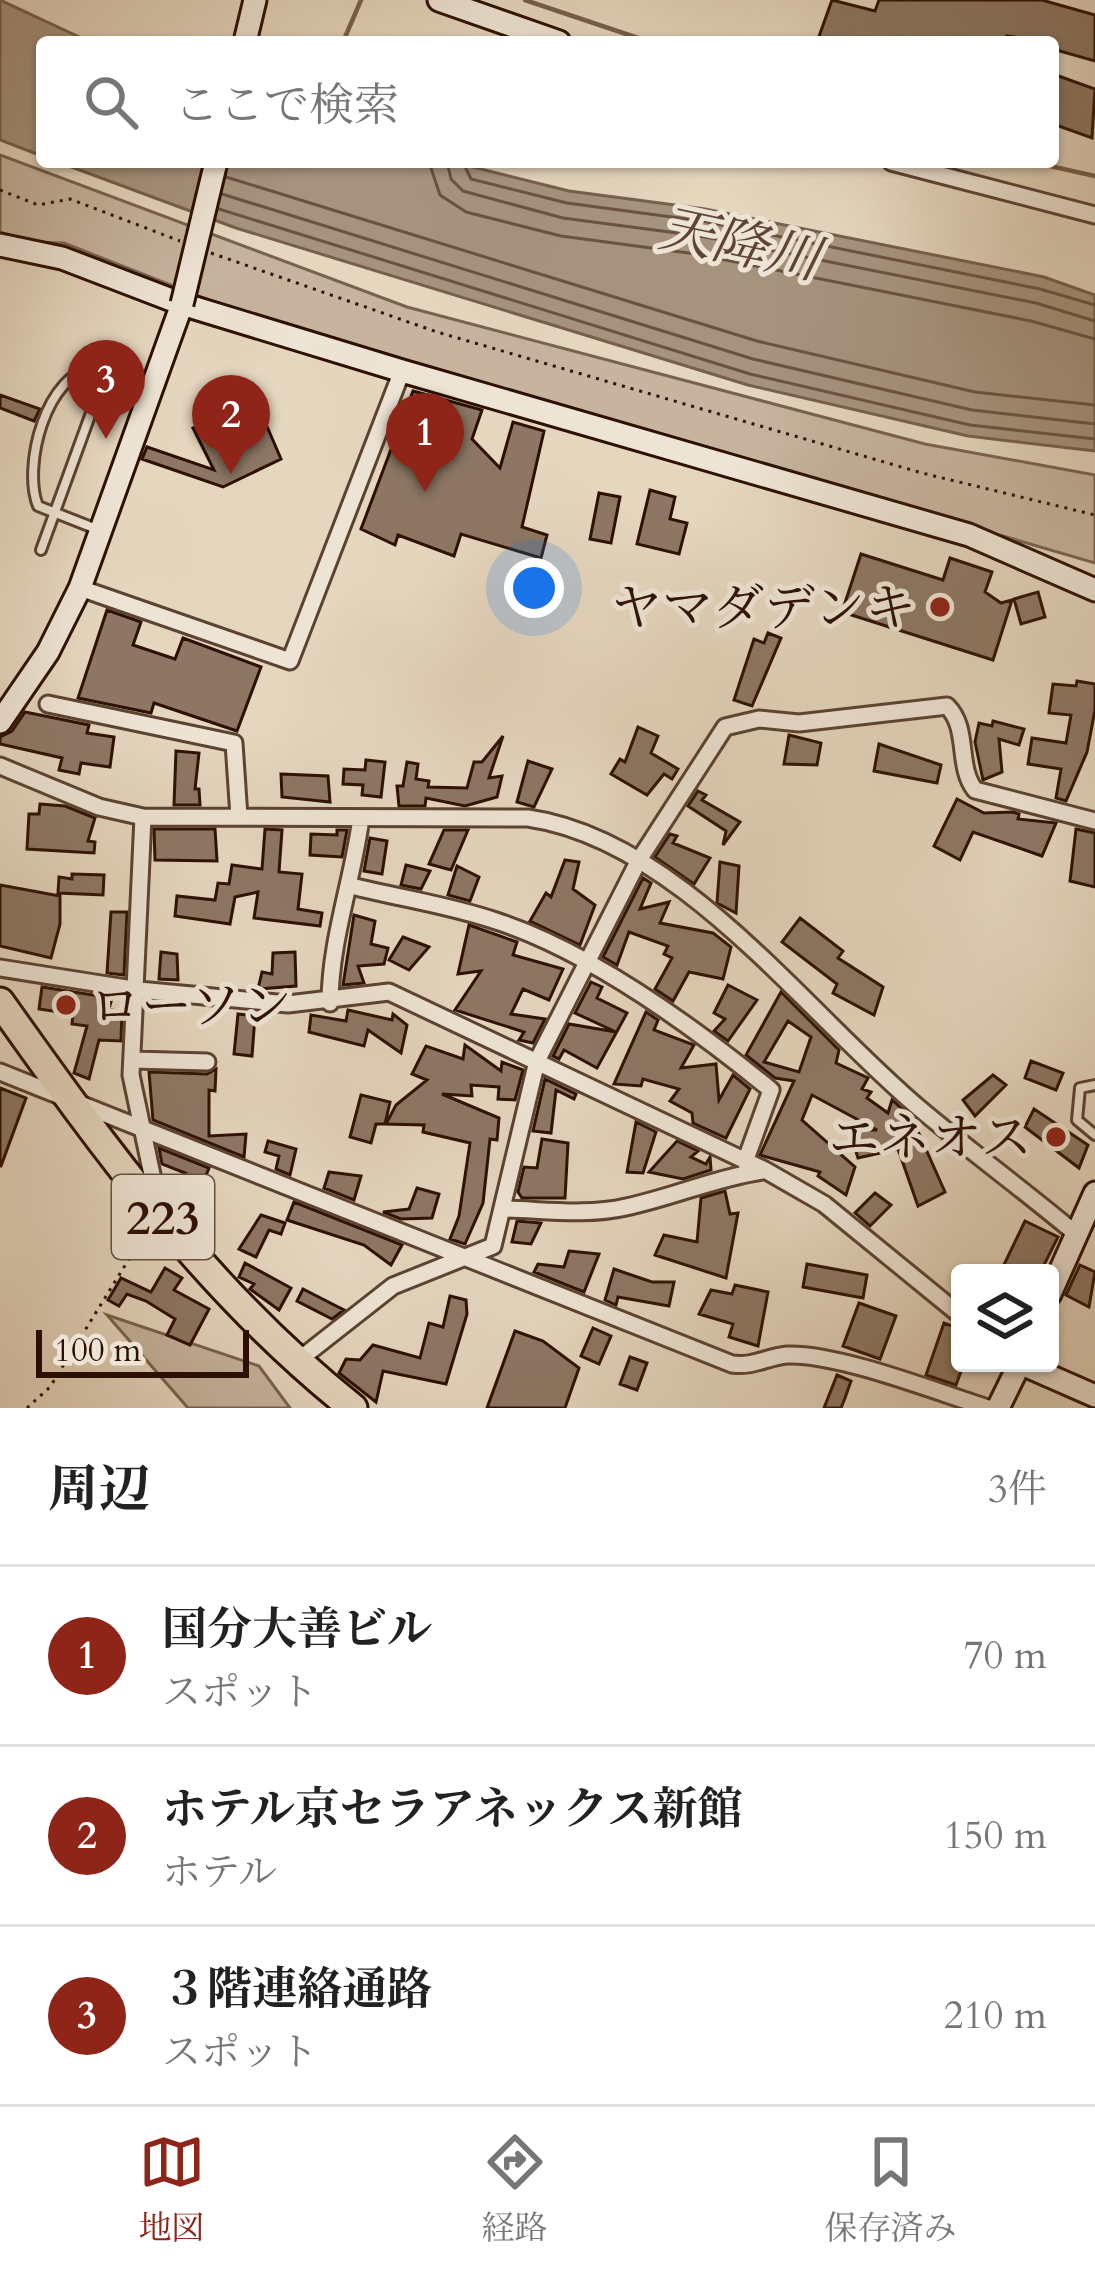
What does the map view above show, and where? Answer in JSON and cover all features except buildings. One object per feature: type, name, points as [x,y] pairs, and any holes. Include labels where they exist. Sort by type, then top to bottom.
[{"type":"highway","name":"223","points":[[0,1003],[66,1096],[214,1281],[296,1363],[353,1408]]},
{"type":"street","points":[[246,36],[255,0]]},
{"type":"street","points":[[439,0],[542,36]]},
{"type":"street","points":[[0,722],[49,652],[80,588],[182,304],[215,168]]},
{"type":"street","points":[[914,168],[1095,215]]},
{"type":"street","points":[[0,245],[62,258],[182,304],[402,371],[969,535],[1095,590]]},
{"type":"street","points":[[80,588],[290,661],[402,371]]},
{"type":"street","points":[[48,704],[234,743],[239,817]]},
{"type":"street","points":[[296,1363],[393,1286],[494,1246],[537,1061],[639,860],[725,727],[759,719],[799,723],[947,706],[956,714],[962,739],[962,772],[975,790],[1095,821]]},
{"type":"street","points":[[0,766],[99,807],[143,818],[528,818],[565,824],[639,860],[753,949],[919,1108],[1076,1234]]},
{"type":"street","points":[[143,818],[133,1060],[141,1126],[160,1212]]},
{"type":"street","points":[[331,1003],[330,970],[352,886],[361,818]]},
{"type":"street","points":[[352,886],[501,922],[586,963],[722,1051],[771,1090],[745,1162]]},
{"type":"street","points":[[0,968],[139,990],[288,1004],[331,1003],[388,992],[765,1171],[824,1204],[951,1308]]},
{"type":"street","points":[[133,1060],[207,1062]]},
{"type":"street","points":[[0,1072],[141,1126],[198,1155],[469,1256],[732,1364],[752,1366],[785,1355],[821,1360],[988,1408]]},
{"type":"street","points":[[504,1208],[585,1212],[626,1207],[721,1177],[765,1171]]},
{"type":"street","points":[[1059,1273],[1095,1192]]},
{"type":"street","points":[[998,1408],[1016,1372]]},
{"type":"street","points":[[1040,1372],[1095,1396]]},
{"type":"lane","points":[[100,530],[38,506],[33,493],[38,430],[73,378],[93,368],[153,385]]},
{"type":"lane","points":[[40,550],[107,369]]},
{"type":"lane","points":[[1095,1085],[1080,1088],[1075,1100],[1077,1120],[1095,1135]]},
{"type":"path","points":[[0,190],[38,205],[70,199],[181,241]]},
{"type":"path","points":[[203,250],[437,332],[922,473],[1095,515]]},
{"type":"path","points":[[27,1408],[50,1388],[160,1212]]},
{"type":"shaded area","points":[[0,155],[407,307],[925,444],[1095,475],[1095,563],[334,340],[211,301],[64,243],[29,242],[0,232]]},
{"type":"shaded area","points":[[107,1315],[259,1366],[290,1408],[188,1408]]},
{"type":"water","points":[[0,0],[77,36],[36,36],[36,154],[0,140]]},
{"type":"water","name":"天降川","points":[[74,168],[477,168],[569,191],[705,209],[1044,277],[1095,295],[1095,451],[968,436],[748,385],[236,228]]},
{"type":"waterway","points":[[346,36],[361,0]]},
{"type":"waterway","points":[[525,0],[632,36]]},
{"type":"waterway","points":[[1059,168],[1095,176]]},
{"type":"place","name":"３階連絡通路","points":[[106,439]]},
{"type":"place","name":"ホテル京セラアネックス新館","points":[[231,474]]},
{"type":"place","name":"国分大善ビル","points":[[425,492]]},
{"type":"place","name":"ヤマダデンキ","points":[[940,607]]},
{"type":"place","name":"ローソン","points":[[66,1005]]},
{"type":"place","name":"エネオス","points":[[1056,1137]]}]
